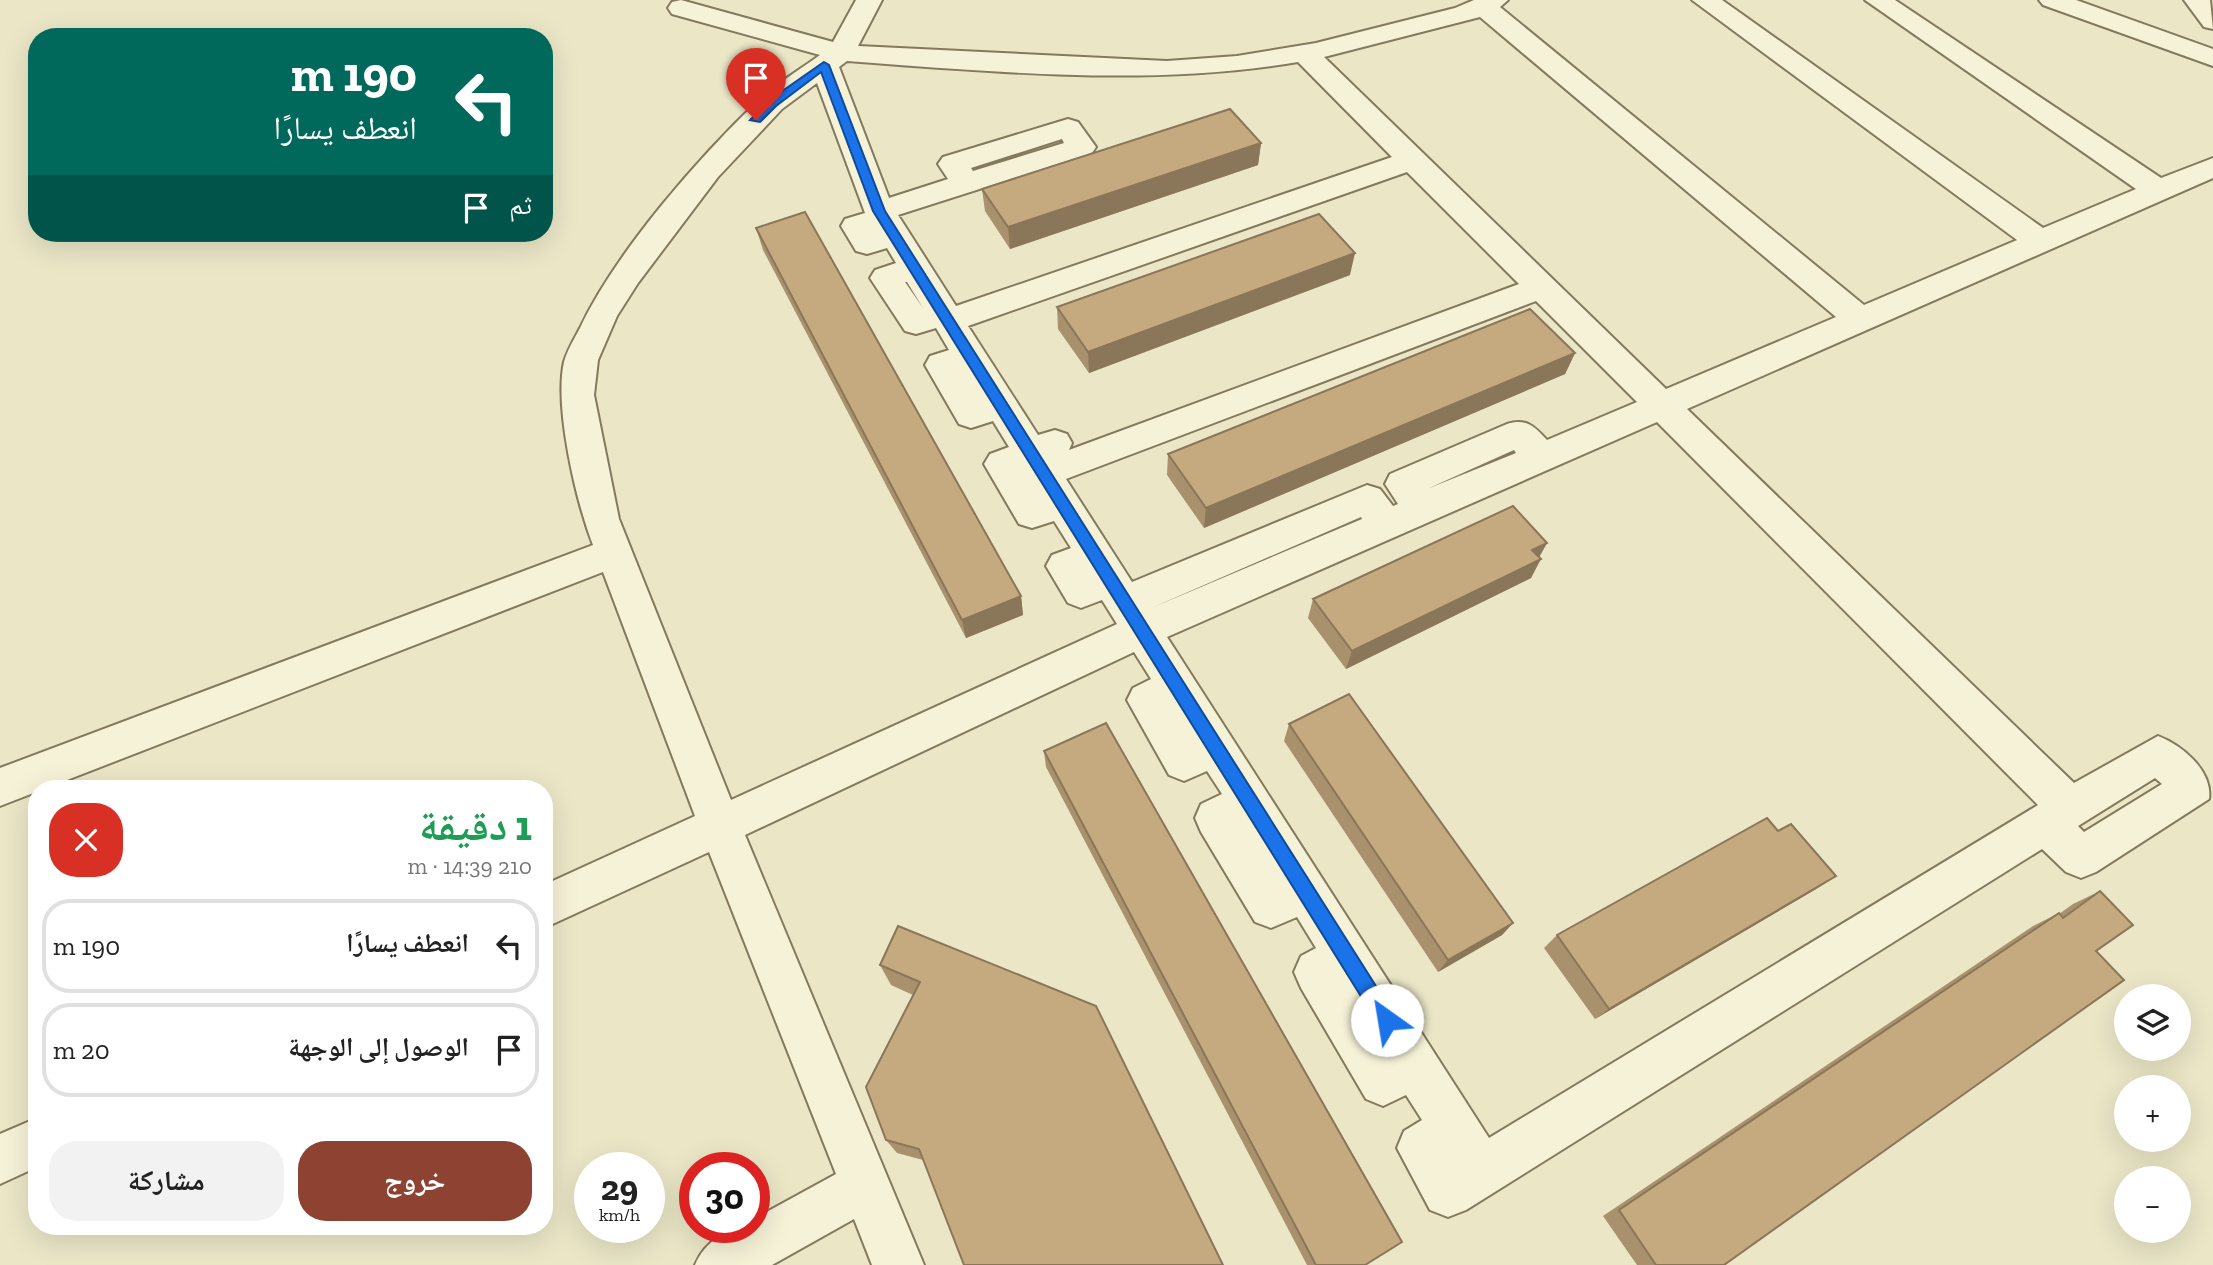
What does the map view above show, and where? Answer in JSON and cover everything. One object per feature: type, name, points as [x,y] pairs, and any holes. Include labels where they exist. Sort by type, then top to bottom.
[{"type":"street","points":[[869,0],[832,59],[772,103],[708,170],[627,275],[602,315],[582,360],[578,395],[601,519],[720,826],[898,1265]]},
{"type":"street","points":[[1705,0],[2041,242]]},
{"type":"street","points":[[1878,0],[2158,190]]},
{"type":"street","points":[[2052,0],[2213,58]]},
{"type":"street","points":[[2197,0],[2213,21]]},
{"type":"street","points":[[681,8],[832,59],[1167,69],[1237,64],[1304,53],[1490,4],[1861,320]]},
{"type":"street","points":[[832,59],[893,232],[1250,801],[1216,818],[1272,907],[1305,889],[1347,956],[1317,972],[1383,1082],[1413,1063],[1454,1128],[1421,1148],[1448,1192],[2058,816],[1664,406],[1304,53]]},
{"type":"street","points":[[946,316],[1044,288],[1413,160]]},
{"type":"street","points":[[553,903],[720,826],[1118,591],[1367,499],[1388,525],[1423,509],[1403,484],[1519,433],[1542,458],[2213,167]]},
{"type":"street","points":[[893,232],[966,184]]},
{"type":"street","points":[[1046,476],[1387,317],[1406,338],[1543,287]]},
{"type":"street","points":[[0,788],[614,552]]},
{"type":"street","points":[[0,1159],[28,1146]]},
{"type":"street","points":[[721,1265],[866,1185]]},
{"type":"building","points":[[1230,109],[1261,143],[1008,227],[982,189]]},
{"type":"building","points":[[805,212],[1021,596],[962,620],[756,228]]},
{"type":"building","points":[[1319,214],[1355,253],[1088,352],[1057,307]]},
{"type":"building","points":[[1530,309],[1575,353],[1206,508],[1168,454]]},
{"type":"building","points":[[1513,506],[1547,543],[1532,550],[1541,559],[1352,651],[1313,599]]},
{"type":"building","points":[[1349,694],[1513,923],[1448,960],[1289,724]]},
{"type":"building","points":[[1106,723],[1402,1242],[1365,1265],[1316,1265],[1044,751]]},
{"type":"building","points":[[1767,818],[1778,831],[1791,824],[1836,876],[1609,1009],[1557,935]]},
{"type":"building","points":[[2100,891],[2133,925],[2096,951],[2124,980],[2114,984],[2114,987],[1724,1265],[1656,1265],[1619,1210],[2059,913],[2063,918]]},
{"type":"building","points":[[898,926],[1096,1006],[1223,1265],[964,1265],[919,1149],[886,1140],[866,1087],[920,982],[880,965]]},
{"type":"route","points":[[756,120],[772,103],[824,65],[853,149],[879,211],[1387,1020]]}]
